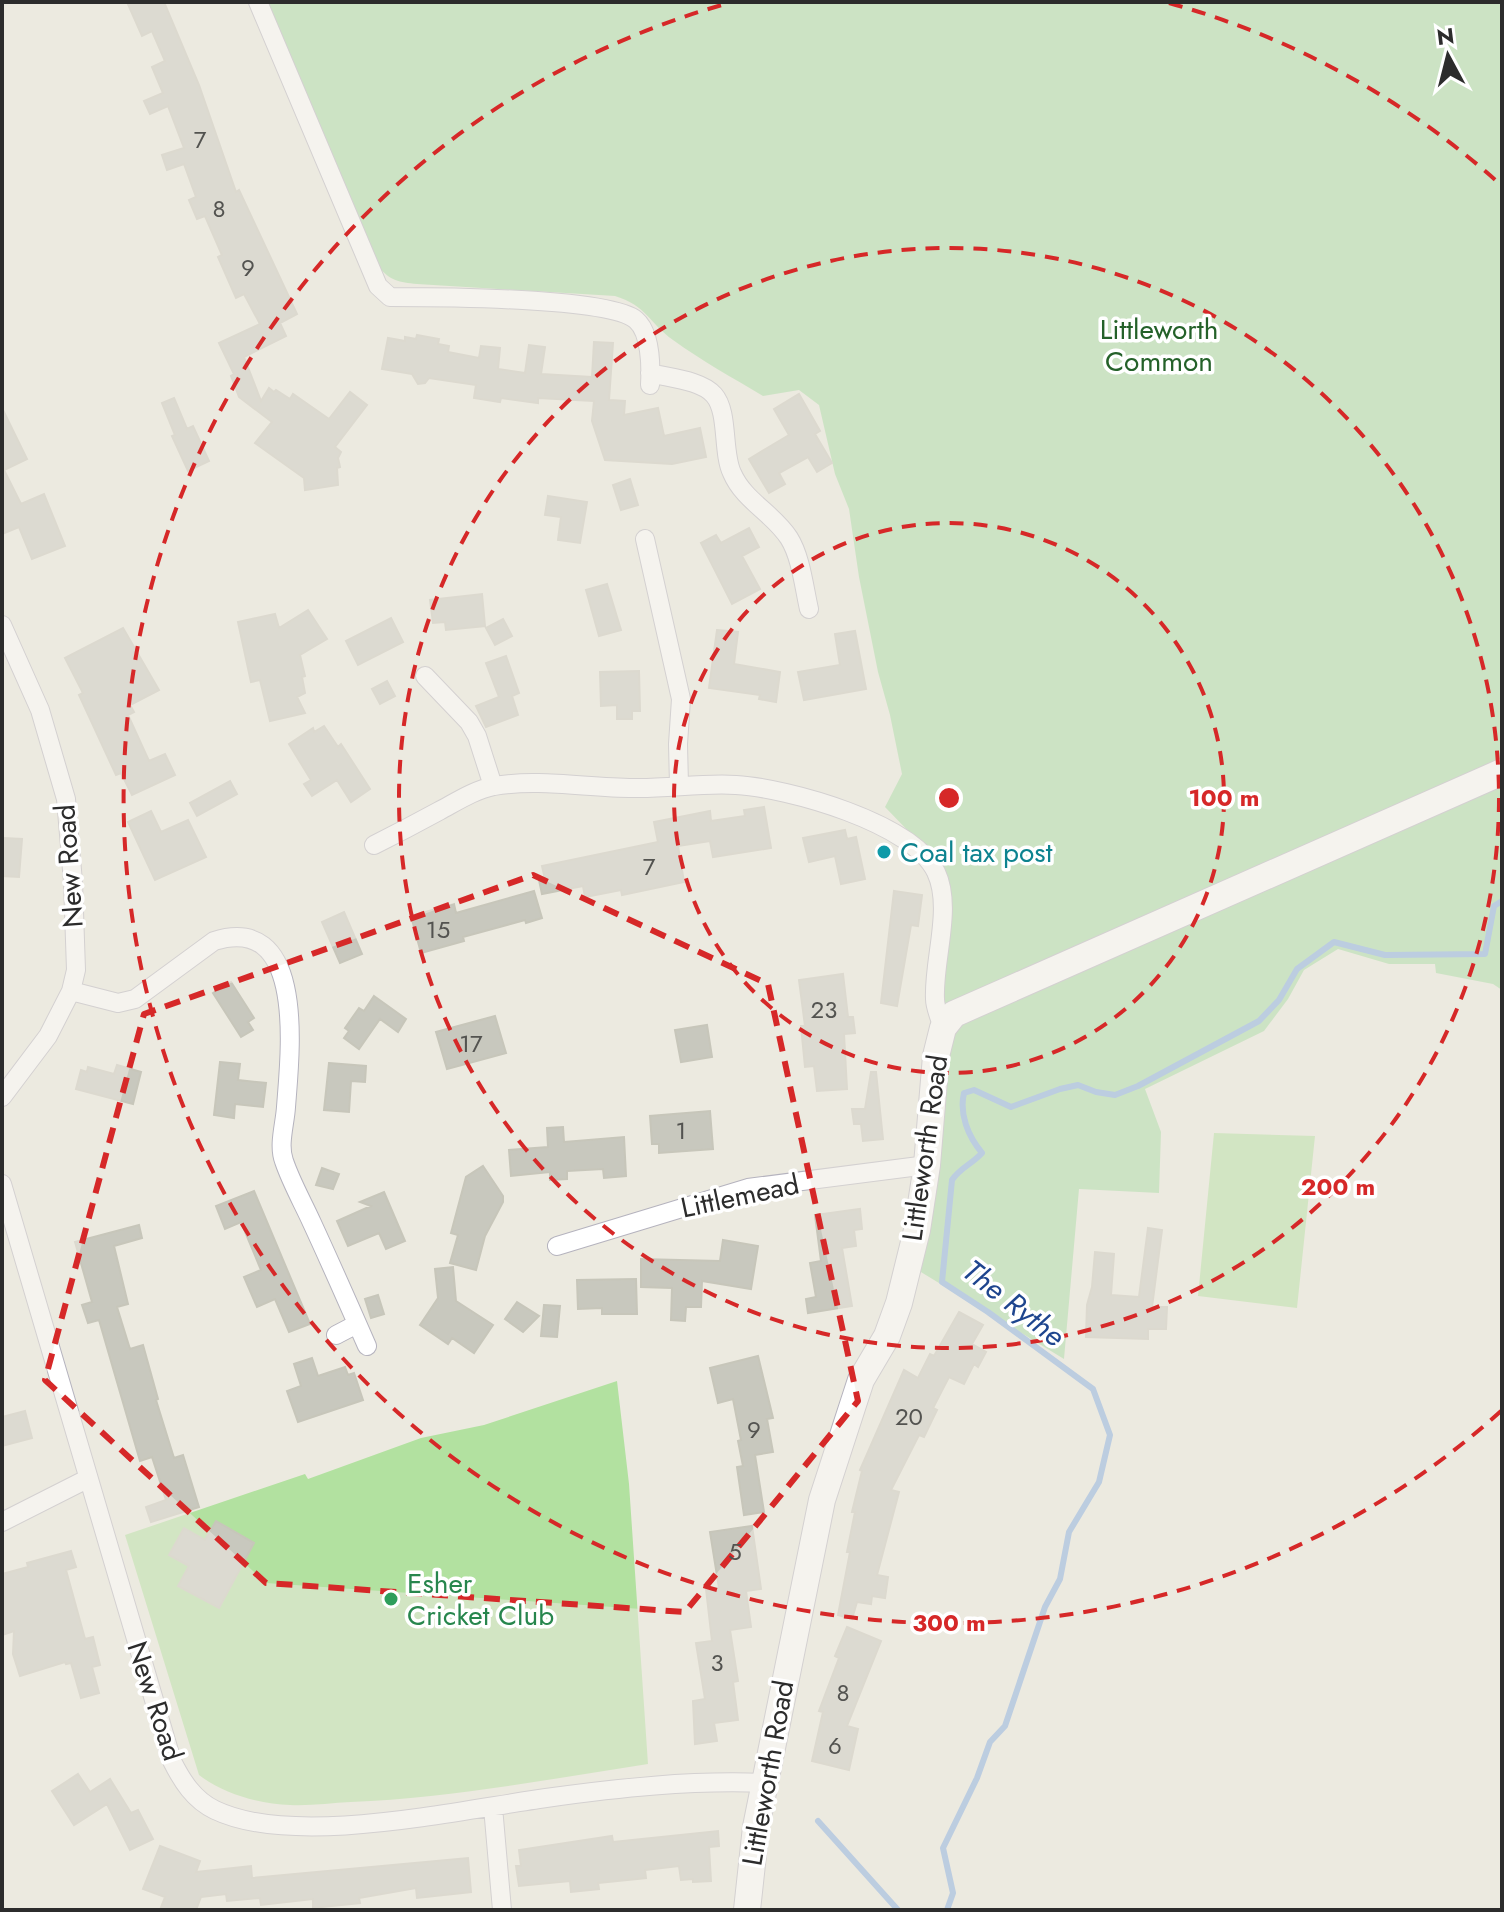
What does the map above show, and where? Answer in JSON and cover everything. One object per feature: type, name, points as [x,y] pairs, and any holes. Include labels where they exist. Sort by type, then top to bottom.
[{"type":"street","points":[[258,2],[383,292],[390,297],[492,299],[616,309],[638,321],[647,343],[650,379],[702,387],[712,393],[719,403],[730,470],[740,489],[789,537],[796,553],[809,609]]},
{"type":"street","points":[[645,539],[681,699],[679,785]]},
{"type":"street","name":"New Road","points":[[2,625],[40,710],[66,799],[76,970],[71,991],[48,1036],[2,1097]]},
{"type":"street","points":[[426,673],[469,722],[477,736],[493,786]]},
{"type":"street","name":"Littleworth Road","points":[[747,1910],[749,1875],[764,1783],[822,1500],[861,1380],[887,1336],[899,1303],[917,1230],[927,1165],[936,1056],[943,1028],[954,1014],[1502,772]]},
{"type":"street","points":[[374,845],[473,793],[493,786],[535,784],[640,788],[739,785],[803,797],[866,819],[910,842],[924,853],[937,874],[943,904],[935,1002],[943,1028]]},
{"type":"street","points":[[71,991],[118,1003],[135,999],[214,941],[225,937],[240,936],[260,942],[270,952],[280,968],[289,998],[290,1050],[283,1159],[367,1346]]},
{"type":"street","name":"Littlemead","points":[[557,1246],[748,1188],[927,1165]]},
{"type":"street","name":"New Road","points":[[2,1184],[172,1761],[196,1798],[214,1810],[234,1817],[304,1826],[396,1820],[667,1784],[764,1783]]},
{"type":"street","points":[[336,1335],[357,1324]]},
{"type":"street","points":[[2,1522],[87,1479]]},
{"type":"street","points":[[493,1807],[502,1910]]},
{"type":"highlighted area","points":[[533,875],[768,984],[858,1401],[685,1612],[266,1583],[45,1380],[144,1014]]},
{"type":"green space","name":"Littleworth Common","points":[[268,2],[1502,2],[1502,990],[1493,984],[1436,973],[1435,964],[1389,964],[1338,949],[1304,970],[1288,999],[1264,1031],[1145,1089],[1161,1132],[1159,1193],[1079,1189],[1064,1359],[911,1266],[943,904],[913,836],[885,807],[902,774],[859,577],[849,509],[835,474],[819,405],[799,390],[763,396],[684,348],[641,310],[615,296],[417,284],[391,278],[379,267]]},
{"type":"green space","points":[[1214,1133],[1315,1136],[1297,1308],[1198,1296]]},
{"type":"green space","name":"Esher Cricket Club","points":[[617,1381],[629,1484],[648,1764],[463,1792],[305,1805],[278,1804],[242,1797],[219,1788],[199,1775],[125,1535],[305,1474],[308,1479],[421,1438],[484,1425]]},
{"type":"building","points":[[127,2],[164,2],[199,85],[236,192],[239,190],[297,314],[280,323],[286,336],[244,357],[261,401],[269,388],[290,399],[293,394],[329,419],[350,392],[367,405],[335,447],[341,452],[338,458],[340,467],[337,468],[338,485],[305,490],[304,478],[255,443],[272,422],[239,397],[231,376],[234,374],[219,343],[260,324],[244,294],[236,298],[205,216],[197,219],[189,200],[196,197],[184,164],[167,170],[162,155],[184,148],[168,106],[150,114],[144,101],[163,93],[152,67],[165,61],[152,31],[142,36]]},
{"type":"building","points":[[417,335],[439,339],[438,344],[449,346],[448,352],[479,358],[481,346],[500,348],[498,369],[525,373],[529,345],[545,347],[541,374],[592,377],[594,342],[613,343],[609,400],[625,401],[624,415],[658,408],[664,436],[700,428],[706,457],[672,464],[605,460],[592,421],[594,401],[538,398],[538,403],[501,398],[500,402],[474,398],[476,385],[429,378],[425,383],[418,384],[412,374],[382,369],[388,338],[405,341],[405,337],[416,339]]},
{"type":"building","points":[[799,394],[820,431],[815,434],[832,463],[817,472],[808,457],[779,473],[785,484],[769,493],[749,459],[789,435],[774,409]]},
{"type":"building","points":[[174,398],[187,429],[193,426],[209,461],[188,471],[172,436],[175,435],[162,403]]},
{"type":"building","points":[[2,408],[27,459],[4,470],[21,504],[44,494],[65,546],[32,559],[19,527],[2,534]]},
{"type":"building","points":[[630,479],[638,505],[621,510],[613,485]]},
{"type":"building","points":[[548,496],[587,502],[580,543],[558,540],[561,517],[545,515]]},
{"type":"building","points":[[749,528],[759,547],[742,556],[760,589],[732,604],[701,543],[716,535],[721,543]]},
{"type":"building","points":[[607,584],[621,630],[599,636],[586,590]]},
{"type":"building","points":[[482,594],[485,626],[446,630],[445,622],[433,623],[430,600]]},
{"type":"building","points":[[308,610],[327,639],[300,655],[305,693],[297,697],[305,713],[270,721],[260,680],[251,682],[238,622],[275,614],[279,628]]},
{"type":"building","points":[[391,618],[403,642],[358,665],[346,641]]},
{"type":"building","points":[[503,619],[512,636],[495,645],[486,628]]},
{"type":"building","points":[[123,628],[159,690],[130,705],[134,712],[128,715],[149,761],[165,754],[175,775],[132,795],[121,773],[116,775],[79,695],[83,693],[65,658]]},
{"type":"building","points":[[717,630],[738,632],[734,664],[780,672],[776,702],[759,699],[760,695],[709,688]]},
{"type":"building","points":[[855,631],[866,689],[804,700],[798,672],[840,665],[835,634]]},
{"type":"building","points":[[506,656],[519,693],[512,696],[518,715],[486,727],[476,706],[499,697],[486,663]]},
{"type":"building","points":[[639,671],[640,711],[632,711],[632,719],[617,719],[617,705],[601,706],[600,672]]},
{"type":"building","points":[[387,681],[395,696],[380,704],[372,689]]},
{"type":"building","points":[[324,726],[338,747],[341,744],[370,789],[351,802],[337,780],[312,796],[304,784],[311,780],[289,744],[313,728],[314,732]]},
{"type":"building","points":[[230,781],[237,794],[197,816],[190,803]]},
{"type":"building","points":[[764,807],[771,848],[713,857],[710,841],[678,846],[684,882],[622,895],[621,890],[585,897],[583,886],[542,894],[539,880],[545,879],[542,866],[658,842],[654,822],[710,811],[711,821],[745,816],[744,810]]},
{"type":"building","points":[[151,811],[161,832],[188,820],[206,857],[155,880],[128,822]]},
{"type":"building","points":[[845,830],[847,839],[856,837],[865,879],[841,884],[835,856],[809,862],[803,838]]},
{"type":"building","points":[[3,838],[22,839],[19,877],[2,876]]},
{"type":"building","points":[[534,891],[542,918],[463,937],[464,941],[421,953],[411,916],[454,904],[456,913]]},
{"type":"building","points":[[894,891],[922,895],[918,926],[911,925],[897,1006],[881,1003]]},
{"type":"building","points":[[344,912],[362,954],[340,963],[322,922]]},
{"type":"building","points":[[843,974],[848,1017],[853,1017],[855,1033],[844,1034],[847,1089],[817,1091],[814,1066],[805,1067],[801,1026],[805,1026],[799,980]]},
{"type":"building","points":[[231,982],[254,1018],[248,1022],[253,1030],[241,1037],[213,993]]},
{"type":"building","points":[[374,996],[406,1019],[398,1032],[380,1019],[359,1049],[344,1038],[349,1031],[345,1028],[359,1008],[364,1011]]},
{"type":"building","points":[[495,1016],[506,1053],[447,1069],[436,1032]]},
{"type":"building","points":[[707,1025],[712,1057],[681,1062],[675,1030]]},
{"type":"building","points":[[220,1062],[240,1064],[238,1080],[266,1083],[263,1107],[235,1104],[234,1118],[214,1115]]},
{"type":"building","points":[[329,1063],[366,1066],[365,1082],[351,1081],[349,1112],[324,1110]]},
{"type":"building","points":[[117,1065],[141,1072],[133,1104],[76,1089],[81,1070],[87,1072],[88,1067],[114,1074]]},
{"type":"building","points":[[871,1072],[876,1072],[883,1139],[863,1141],[861,1124],[854,1124],[852,1109],[865,1109]]},
{"type":"building","points":[[710,1111],[713,1149],[659,1153],[659,1144],[652,1144],[650,1116]]},
{"type":"building","points":[[563,1127],[564,1142],[624,1137],[626,1176],[604,1178],[603,1169],[567,1171],[567,1179],[550,1180],[550,1172],[511,1176],[509,1150],[548,1147],[547,1128]]},
{"type":"building","points":[[483,1166],[503,1196],[503,1202],[485,1236],[476,1270],[450,1263],[458,1235],[451,1233],[466,1177]]},
{"type":"building","points":[[322,1168],[339,1174],[333,1189],[316,1185]]},
{"type":"building","points":[[254,1191],[310,1324],[289,1332],[275,1299],[257,1307],[244,1277],[261,1270],[241,1222],[225,1229],[216,1206]]},
{"type":"building","points":[[384,1192],[405,1241],[386,1249],[379,1233],[348,1246],[337,1221],[371,1206],[360,1202]]},
{"type":"building","points":[[860,1209],[862,1229],[854,1230],[856,1246],[842,1248],[852,1306],[808,1313],[806,1299],[816,1297],[810,1263],[821,1261],[815,1215]]},
{"type":"building","points":[[139,1225],[142,1238],[114,1246],[128,1304],[117,1307],[130,1349],[143,1345],[174,1458],[183,1455],[199,1507],[151,1522],[146,1507],[166,1500],[152,1457],[140,1461],[99,1320],[88,1323],[82,1305],[92,1302],[75,1242]]},
{"type":"building","points":[[1148,1228],[1162,1230],[1152,1307],[1167,1307],[1166,1329],[1148,1329],[1148,1339],[1086,1337],[1095,1252],[1114,1254],[1111,1295],[1139,1297]]},
{"type":"building","points":[[723,1240],[758,1246],[751,1289],[702,1281],[701,1307],[686,1307],[685,1321],[671,1320],[672,1288],[641,1287],[641,1259],[720,1261]]},
{"type":"building","points":[[453,1267],[456,1301],[493,1325],[474,1353],[452,1338],[448,1344],[420,1325],[438,1298],[435,1269]]},
{"type":"building","points":[[636,1279],[637,1314],[602,1314],[602,1308],[578,1309],[577,1280]]},
{"type":"building","points":[[378,1295],[384,1314],[371,1318],[365,1299]]},
{"type":"building","points":[[517,1302],[539,1316],[523,1332],[505,1319]]},
{"type":"building","points":[[544,1305],[560,1306],[557,1337],[541,1336]]},
{"type":"building","points":[[959,1312],[983,1325],[972,1344],[986,1352],[978,1367],[974,1364],[964,1384],[949,1377],[933,1408],[937,1410],[924,1437],[919,1435],[891,1490],[899,1492],[877,1575],[888,1577],[885,1598],[872,1596],[871,1604],[857,1602],[852,1619],[838,1615],[850,1552],[847,1552],[860,1470],[904,1370],[918,1378],[930,1354],[934,1356]]},
{"type":"building","points":[[758,1356],[773,1418],[767,1419],[773,1452],[755,1455],[764,1512],[744,1515],[737,1467],[743,1466],[738,1441],[741,1440],[733,1399],[718,1403],[710,1368]]},
{"type":"building","points":[[312,1358],[318,1376],[345,1367],[348,1375],[354,1373],[363,1400],[298,1422],[287,1391],[301,1386],[294,1364]]},
{"type":"building","points":[[25,1411],[32,1438],[2,1446],[2,1417]]},
{"type":"building","points":[[216,1521],[254,1543],[219,1608],[178,1586],[189,1566],[169,1555],[184,1528],[205,1540]]},
{"type":"building","points":[[752,1526],[761,1589],[746,1591],[751,1627],[730,1630],[738,1681],[733,1682],[738,1720],[714,1723],[717,1741],[695,1744],[693,1701],[705,1699],[696,1643],[712,1641],[706,1589],[719,1588],[710,1532]]},
{"type":"building","points":[[71,1551],[76,1567],[66,1570],[85,1639],[93,1637],[100,1665],[92,1667],[99,1693],[81,1698],[71,1663],[65,1662],[20,1676],[13,1654],[14,1631],[2,1635],[2,1574],[28,1567],[27,1563]]},
{"type":"building","points":[[847,1627],[881,1641],[847,1726],[858,1729],[849,1770],[812,1761],[823,1712],[819,1711]]},
{"type":"building","points":[[78,1774],[90,1792],[110,1779],[131,1813],[138,1810],[153,1839],[130,1850],[107,1804],[74,1825],[52,1791]]},
{"type":"building","points":[[718,1831],[719,1846],[709,1847],[711,1881],[681,1880],[679,1866],[645,1870],[646,1878],[598,1883],[599,1889],[571,1892],[570,1881],[519,1886],[516,1866],[521,1866],[519,1850],[612,1836],[613,1842]]},
{"type":"building","points":[[160,1846],[200,1861],[196,1872],[251,1866],[252,1878],[468,1858],[471,1892],[417,1898],[416,1888],[359,1898],[360,1903],[313,1908],[313,1899],[261,1905],[260,1898],[227,1901],[226,1894],[201,1897],[196,1910],[160,1910],[165,1897],[143,1889]]},
{"type":"waterway","name":"The Rythe","points":[[947,1910],[953,1893],[943,1848],[977,1778],[990,1742],[1005,1726],[1045,1607],[1060,1579],[1069,1532],[1099,1482],[1110,1435],[1093,1389],[942,1282],[952,1180],[982,1153],[966,1124],[964,1093],[974,1090],[1011,1107],[1078,1085],[1115,1095],[1138,1086],[1259,1021],[1279,1000],[1297,969],[1334,942],[1385,955],[1485,954],[1494,906],[1502,901]]},
{"type":"waterway","name":"The Rythe","points":[[818,1821],[898,1910]]},
{"type":"place","name":"Coal tax post","points":[[884,852]]},
{"type":"place","name":"Esher Cricket Club","points":[[391,1599]]}]
